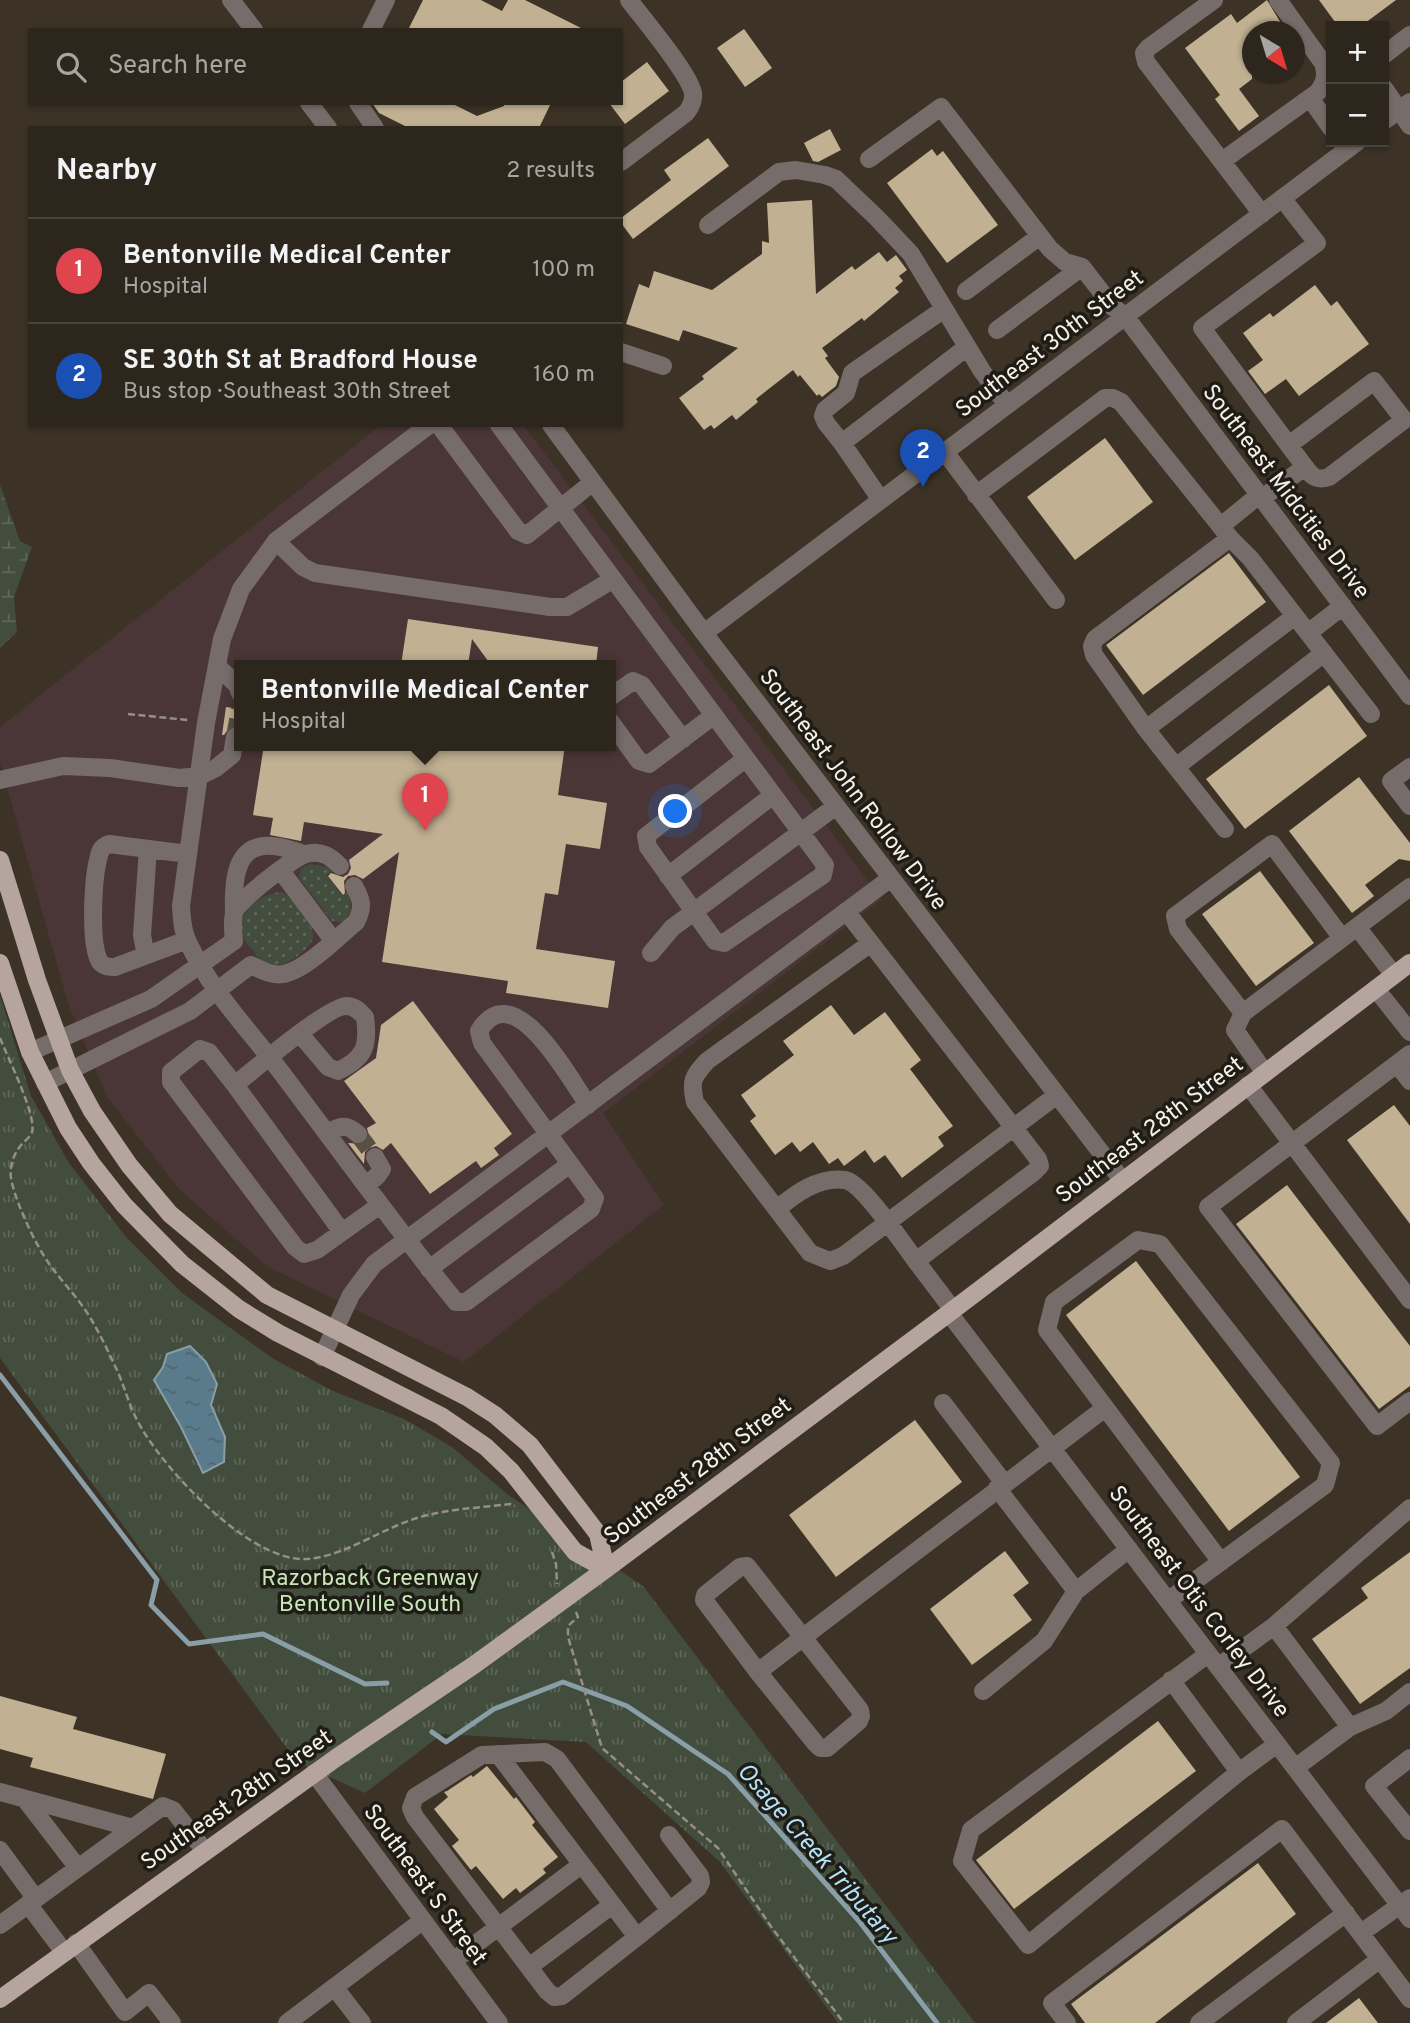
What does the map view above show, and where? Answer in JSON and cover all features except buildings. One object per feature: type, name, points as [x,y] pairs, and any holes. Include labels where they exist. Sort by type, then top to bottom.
[{"type":"main road","points":[[0,860],[37,980],[70,1070],[92,1111],[129,1165],[170,1214],[267,1295],[467,1397],[495,1415],[530,1445],[598,1534],[606,1569]]},
{"type":"main road","points":[[0,963],[30,1052],[68,1128],[124,1205],[183,1264],[239,1309],[323,1357],[442,1416],[485,1447],[511,1471],[575,1552],[606,1569]]},
{"type":"main road","name":"Southeast 28th Street","points":[[0,1999],[314,1773],[474,1665],[606,1569],[1410,963]]},
{"type":"street","points":[[231,0],[252,28]]},
{"type":"street","points":[[373,28],[386,0]]},
{"type":"street","points":[[623,160],[686,113],[694,96],[685,75],[629,0]]},
{"type":"street","points":[[1214,0],[1148,48],[1144,53],[1146,62],[1262,214]]},
{"type":"street","points":[[1222,162],[1310,98],[1323,85],[1326,74],[1323,63],[1278,0]]},
{"type":"street","points":[[1389,51],[1410,35]]},
{"type":"street","points":[[1389,92],[1405,106],[1410,126]]},
{"type":"street","points":[[1310,98],[1326,121]]},
{"type":"street","points":[[311,105],[326,126]]},
{"type":"street","points":[[359,105],[374,126]]},
{"type":"street","points":[[1389,117],[1405,106]]},
{"type":"street","points":[[869,159],[942,107],[1040,236],[1065,262],[1082,267]]},
{"type":"street","name":"Southeast 30th Street","points":[[704,633],[1262,214],[1344,147]]},
{"type":"street","points":[[708,225],[779,173],[796,170],[836,179],[911,254],[967,347],[1007,405]]},
{"type":"street","points":[[1282,198],[1317,243],[1202,328],[1304,467],[1314,477],[1321,480],[1329,477],[1404,420],[1374,381],[1289,445]]},
{"type":"street","points":[[966,291],[1040,236]]},
{"type":"street","points":[[997,330],[1082,267]]},
{"type":"street","name":"Southeast Midcities Drive","points":[[1082,267],[1113,307],[1125,316],[1410,696]]},
{"type":"street","points":[[881,500],[823,416],[825,410],[846,393],[852,373],[944,309]]},
{"type":"street","points":[[842,443],[967,347]]},
{"type":"street","points":[[623,353],[663,366]]},
{"type":"street","points":[[976,495],[1105,398],[1121,402],[1250,558],[1371,713]]},
{"type":"street","points":[[426,427],[276,541],[241,589],[222,639],[180,905],[187,940],[218,991],[405,1240],[456,1302],[466,1302],[591,1209],[595,1198],[482,1043],[479,1031],[485,1021],[500,1014],[512,1016],[536,1030],[588,1105]]},
{"type":"street","points":[[440,427],[518,531],[527,535],[593,482]]},
{"type":"street","points":[[500,427],[825,865],[823,875],[724,943],[715,941],[693,913],[648,847],[646,836],[745,759]]},
{"type":"street","name":"Southeast John Rollow Drive","points":[[552,427],[704,633],[1122,1180]]},
{"type":"street","points":[[944,452],[1056,600]]},
{"type":"street","points":[[1225,829],[1146,729],[1094,655],[1092,646],[1095,639],[1225,531],[1261,497],[1304,467]]},
{"type":"street","points":[[276,541],[303,567],[315,573],[550,607],[567,607],[612,580]]},
{"type":"street","points":[[1308,633],[1343,606]]},
{"type":"street","points":[[1146,729],[1295,616]]},
{"type":"street","points":[[1176,766],[1324,653]]},
{"type":"street","points":[[217,666],[234,682]]},
{"type":"street","points":[[616,693],[633,681],[642,685],[683,739]]},
{"type":"street","points":[[616,728],[639,761],[649,764],[713,716]]},
{"type":"street","points":[[0,780],[64,766],[110,768],[179,778],[200,776],[232,755],[234,743]]},
{"type":"street","points":[[1410,767],[1391,781],[1410,806]]},
{"type":"street","points":[[668,876],[772,796]]},
{"type":"street","points":[[651,953],[672,928],[836,806]]},
{"type":"street","points":[[187,940],[115,967],[106,967],[101,963],[96,949],[93,911],[99,855],[103,847],[109,844],[188,854]]},
{"type":"street","points":[[1243,1013],[1178,929],[1175,916],[1272,844],[1342,938]]},
{"type":"street","points":[[340,866],[322,852],[304,854],[272,846],[258,847],[243,855],[235,870],[234,911],[234,941],[241,954],[251,965],[267,973],[283,974],[298,969],[356,922],[362,911],[362,900],[354,886]]},
{"type":"street","points":[[148,849],[142,935],[148,954]]},
{"type":"street","points":[[234,911],[243,900],[304,854]]},
{"type":"street","points":[[281,871],[333,940]]},
{"type":"street","points":[[323,1357],[351,1295],[374,1264],[891,878]]},
{"type":"street","points":[[1265,1073],[1235,1030],[1243,1013],[1410,887]]},
{"type":"street","points":[[846,911],[1013,1126],[1038,1159],[1040,1166],[916,1261]]},
{"type":"street","points":[[1357,927],[1394,975]]},
{"type":"street","points":[[30,1052],[151,999],[234,941]]},
{"type":"street","points":[[871,943],[707,1061],[694,1077],[692,1089],[695,1102],[810,1253],[831,1261],[843,1256],[1056,1094]]},
{"type":"street","points":[[45,1083],[190,1011],[251,965]]},
{"type":"street","points":[[1376,989],[1410,1032]]},
{"type":"street","points":[[235,1085],[300,1034]]},
{"type":"street","points":[[342,1232],[209,1052],[200,1049],[171,1072],[171,1082],[295,1247],[304,1254],[317,1250],[380,1205]]},
{"type":"street","points":[[1410,1081],[1403,1059],[1208,1207],[1377,1426],[1410,1401]]},
{"type":"street","points":[[1248,1085],[1410,1300]]},
{"type":"street","points":[[327,1133],[345,1125],[358,1134]]},
{"type":"street","points":[[366,1185],[382,1168],[375,1157]]},
{"type":"street","points":[[429,1269],[570,1164]]},
{"type":"street","points":[[777,1209],[797,1193],[822,1182],[846,1180],[861,1188],[887,1223]]},
{"type":"street","name":"Southeast Otis Corley Drive","points":[[887,1223],[1213,1660],[1407,1908]]},
{"type":"street","points":[[1169,1600],[1221,1562],[1325,1485],[1331,1463],[1160,1244],[1138,1240],[1054,1303],[1047,1330],[1221,1562]]},
{"type":"street","points":[[943,1403],[1076,1591]]},
{"type":"street","points":[[758,1672],[1105,1408]]},
{"type":"street","points":[[1277,1744],[1028,1945],[962,1861],[971,1830],[1171,1680],[1274,1626],[1410,1508]]},
{"type":"street","points":[[983,1691],[1044,1641],[1076,1591],[1129,1549]]},
{"type":"street","points":[[747,1566],[860,1710],[859,1721],[827,1748],[820,1748],[758,1672],[704,1600],[705,1595],[740,1567],[747,1566]]},
{"type":"street","points":[[1274,1626],[1350,1727]]},
{"type":"street","points":[[1171,1680],[1239,1772]]},
{"type":"street","points":[[1295,1768],[1350,1727],[1386,1711],[1410,1692]]},
{"type":"street","points":[[670,1835],[699,1875],[701,1882],[698,1888],[670,1911],[562,1996],[554,1997],[415,1817],[411,1808],[415,1797],[482,1755],[545,1752],[557,1759],[670,1911]]},
{"type":"street","points":[[498,1754],[637,1937]]},
{"type":"street","points":[[1410,1758],[1374,1786],[1410,1831]]},
{"type":"street","name":"Southeast S Street","points":[[314,1773],[499,2023]]},
{"type":"street","points":[[0,1792],[133,1828]]},
{"type":"street","points":[[25,1799],[78,1868]]},
{"type":"street","points":[[0,1924],[163,1806],[168,1807],[205,1851]]},
{"type":"street","points":[[1067,2023],[1052,2003],[1282,1829],[1410,1999]]},
{"type":"street","points":[[0,1850],[32,1902],[125,2012],[149,1993],[172,2023]]},
{"type":"street","points":[[453,1961],[581,1865]]},
{"type":"street","points":[[529,1967],[612,1905]]},
{"type":"street","points":[[1361,1933],[1407,1908]]},
{"type":"street","points":[[1199,2023],[1346,1913]]},
{"type":"street","points":[[287,2023],[422,1921]]},
{"type":"street","points":[[1296,2023],[1380,1959]]},
{"type":"street","points":[[335,1988],[362,2023]]},
{"type":"path","points":[[128,713],[196,721]]},
{"type":"path","points":[[0,1038],[33,1118],[32,1133],[17,1150],[11,1167],[11,1182],[29,1224],[48,1263],[91,1318],[116,1368],[138,1424],[187,1488],[213,1513],[243,1536],[287,1557],[308,1559],[336,1551],[413,1519],[510,1504],[517,1507]]},
{"type":"path","points":[[548,1541],[556,1564],[556,1583]]},
{"type":"path","points":[[575,1610],[578,1617],[568,1626],[568,1637],[602,1748],[718,1848],[772,1928],[844,2023]]},
{"type":"shaded area","points":[[378,427],[525,427],[882,899],[603,1113],[664,1205],[464,1362],[268,1267],[180,1190],[107,1097],[68,1003],[0,763],[0,727]]},
{"type":"green space","points":[[0,485],[20,541],[32,547],[14,597],[17,632],[0,648]]},
{"type":"green space","points":[[310,864],[332,871],[327,875],[342,896],[349,891],[350,908],[348,916],[342,922],[332,921],[301,881],[299,875],[302,868]]},
{"type":"green space","points":[[280,892],[296,904],[311,925],[313,935],[310,944],[300,954],[288,962],[276,965],[259,958],[244,939],[241,927],[242,919],[251,906],[265,896]]},
{"type":"green space","name":"Razorback Greenway Bentonville South","points":[[0,995],[31,1096],[69,1163],[126,1237],[182,1293],[272,1358],[333,1391],[404,1419],[452,1447],[507,1494],[643,1586],[975,2023],[838,2023],[720,1862],[586,1742],[442,1734],[365,1793],[297,1762],[0,1358]]},
{"type":"water","points":[[190,1346],[206,1362],[217,1384],[211,1405],[225,1437],[224,1462],[203,1473],[154,1380],[163,1367],[167,1354]]},
{"type":"waterway","name":"Osage Creek Tributary","points":[[0,1375],[157,1580],[151,1605],[189,1644],[263,1634],[365,1684],[387,1683]]},
{"type":"waterway","name":"Osage Creek Tributary","points":[[432,1732],[446,1742],[494,1709],[563,1682],[627,1706],[728,1774],[859,1921],[937,2023]]},
{"type":"tunnel","points":[[358,1134],[375,1157]]},
{"type":"place","name":"SE 30th St at Bradford House","points":[[923,487]]},
{"type":"place","name":"Bentonville Medical Center","points":[[425,831]]}]
